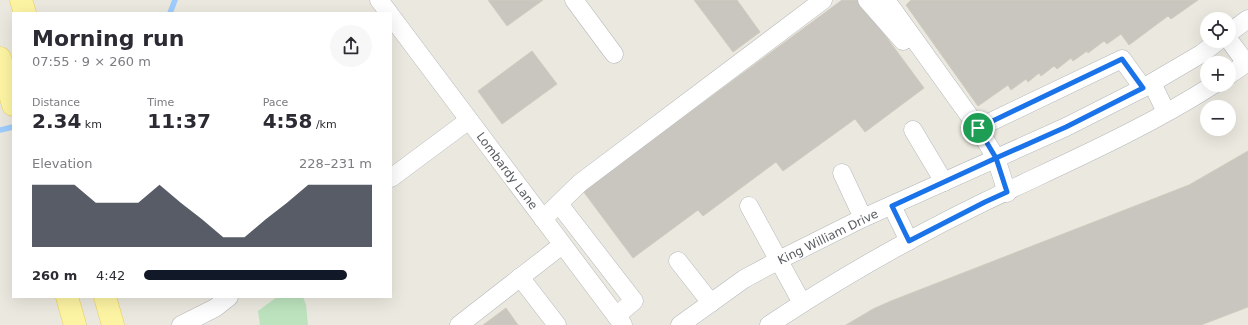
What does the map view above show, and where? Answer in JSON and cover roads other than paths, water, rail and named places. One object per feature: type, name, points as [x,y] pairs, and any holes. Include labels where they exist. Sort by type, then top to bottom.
[{"type":"main road","points":[[21,0],[25,12]]},
{"type":"main road","points":[[0,58],[12,100]]},
{"type":"main road","points":[[67,298],[75,325]]},
{"type":"main road","points":[[106,298],[113,325]]},
{"type":"street","points":[[379,0],[388,12]]},
{"type":"street","points":[[574,0],[614,54]]},
{"type":"street","points":[[543,219],[580,183],[823,0]]},
{"type":"street","points":[[867,0],[900,39],[908,45],[918,45]]},
{"type":"street","points":[[886,0],[978,128],[996,158],[1007,192]]},
{"type":"street","name":"Lombardy Lane","points":[[392,17],[620,321]]},
{"type":"street","points":[[1236,28],[1248,19]]},
{"type":"street","name":"King William Drive","points":[[680,325],[744,279],[779,260],[863,218],[1066,127],[1147,86],[1209,48]]},
{"type":"street","points":[[1236,48],[1247,62],[1236,70]]},
{"type":"street","points":[[978,128],[1122,59],[1147,86],[1166,112]]},
{"type":"street","points":[[769,325],[802,303],[909,241],[985,202],[1133,130],[1201,92]]},
{"type":"street","points":[[392,177],[469,120]]},
{"type":"street","points":[[913,130],[944,182]]},
{"type":"street","points":[[842,173],[863,218]]},
{"type":"street","points":[[559,204],[634,301],[620,321]]},
{"type":"street","points":[[749,206],[802,303]]},
{"type":"street","points":[[892,206],[909,241]]},
{"type":"street","points":[[459,325],[562,245]]},
{"type":"street","points":[[678,261],[711,303]]},
{"type":"street","points":[[520,277],[557,325]]},
{"type":"street","points":[[181,325],[215,308],[228,298]]},
{"type":"waterway","points":[[170,12],[175,0]]},
{"type":"waterway","points":[[0,130],[12,127]]}]
